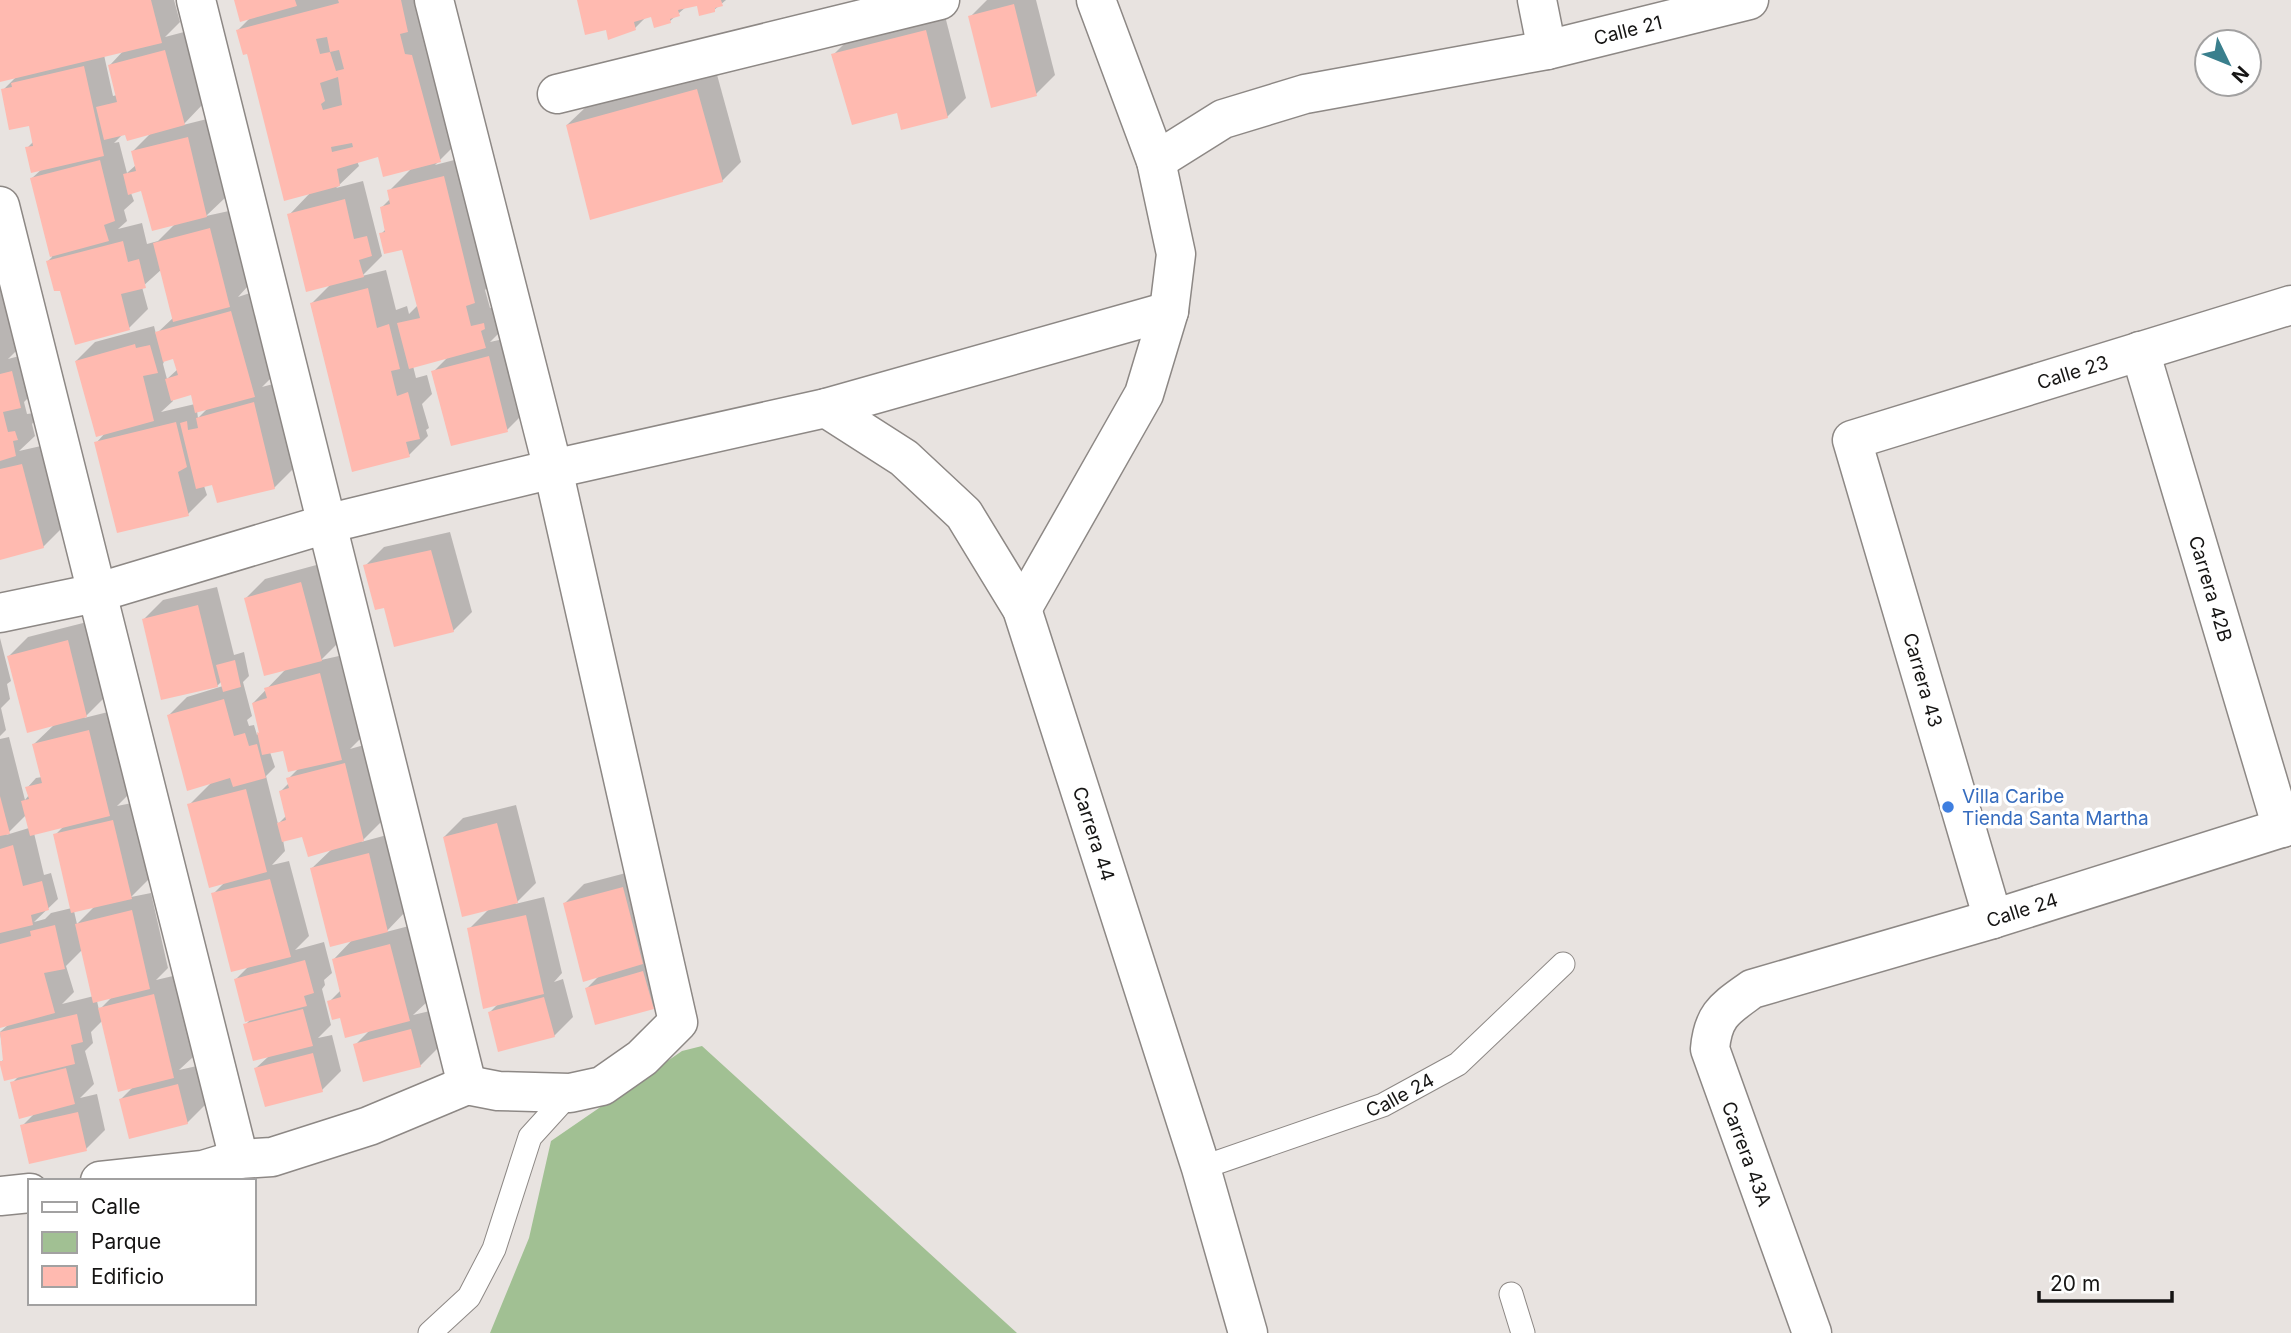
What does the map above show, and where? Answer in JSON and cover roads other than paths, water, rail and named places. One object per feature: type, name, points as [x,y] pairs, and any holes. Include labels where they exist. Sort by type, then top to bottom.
[{"type":"street","points":[[195,0],[467,1084]]},
{"type":"street","points":[[119,1179],[203,1170],[239,1159],[272,1157],[357,1130],[467,1084],[498,1091],[570,1093],[601,1086],[642,1058],[678,1022],[553,469],[434,0]]},
{"type":"street","points":[[557,94],[940,0]]},
{"type":"street","points":[[1022,609],[1144,394],[1169,311],[1176,254],[1156,161],[1096,0]]},
{"type":"street","points":[[1536,0],[1548,50]]},
{"type":"street","name":"Calle 21","points":[[1156,161],[1223,118],[1305,94],[1548,50],[1749,0]]},
{"type":"street","points":[[0,206],[239,1159]]},
{"type":"street","name":"Calle 23","points":[[1852,440],[2291,305]]},
{"type":"street","points":[[0,613],[96,593],[326,524],[553,469],[826,408],[1169,311]]},
{"type":"street","name":"Carrera 42B","points":[[2140,351],[2287,827]]},
{"type":"street","name":"Carrera 44","points":[[826,408],[904,458],[964,514],[1022,609],[1201,1168],[1248,1333]]},
{"type":"street","name":"Carrera 43","points":[[1852,440],[1993,919]]},
{"type":"street","name":"Calle 24","points":[[1752,989],[1993,919],[2287,827]]},
{"type":"street","name":"Carrera 43A","points":[[1752,989],[1725,1009],[1712,1028],[1710,1049],[1811,1333]]},
{"type":"street","points":[[0,1196],[28,1193]]},
{"type":"lane","name":"Calle 24","points":[[1201,1168],[1383,1105],[1458,1064],[1563,964]]},
{"type":"lane","points":[[430,1333],[469,1297],[494,1249],[530,1137],[570,1093]]},
{"type":"lane","points":[[1511,1294],[1523,1333]]},
{"type":"place","name":"Villa Caribe Tienda Santa Martha","points":[[1948,807]]}]
